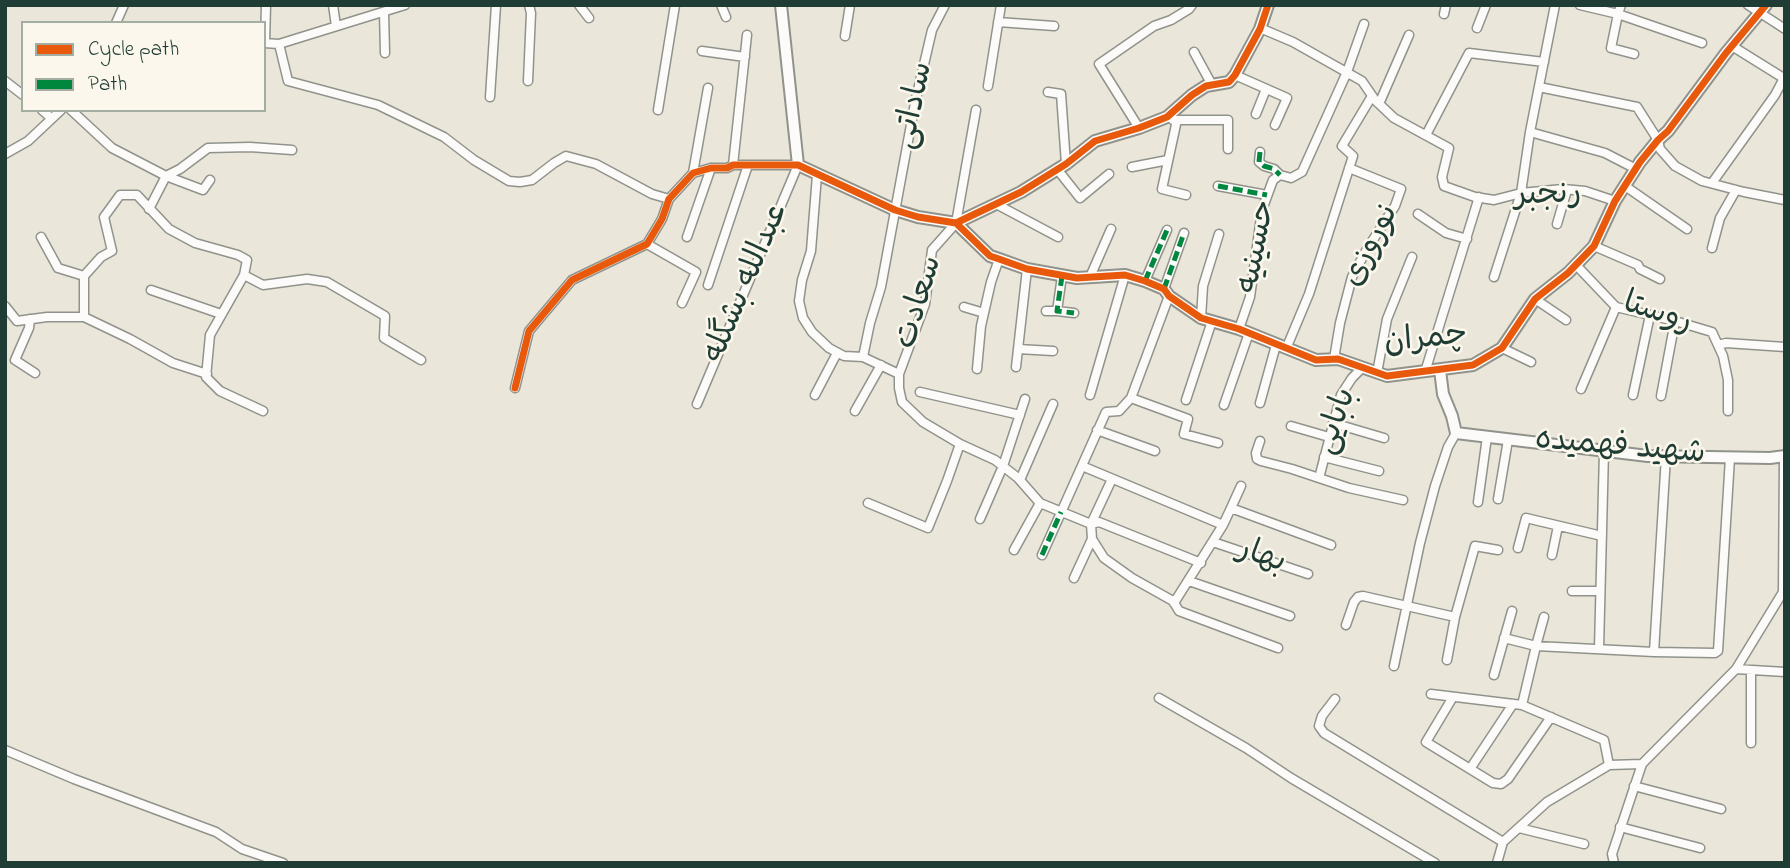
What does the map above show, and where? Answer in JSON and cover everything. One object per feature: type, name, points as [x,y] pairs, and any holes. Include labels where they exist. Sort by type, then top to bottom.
[{"type":"street","points":[[117,21],[124,5]]},
{"type":"street","points":[[333,5],[336,26]]},
{"type":"street","points":[[266,43],[279,44],[405,5]]},
{"type":"street","points":[[490,97],[496,5]]},
{"type":"street","points":[[528,80],[531,13],[529,5]]},
{"type":"street","points":[[579,5],[589,18]]},
{"type":"street","points":[[658,110],[675,5]]},
{"type":"street","points":[[721,5],[726,17]]},
{"type":"street","points":[[781,5],[798,165]]},
{"type":"street","points":[[845,36],[849,5]]},
{"type":"street","name":"ساداتی","points":[[863,357],[881,287],[915,103],[932,30],[945,5]]},
{"type":"street","points":[[988,86],[1001,5]]},
{"type":"street","points":[[1139,128],[1099,64],[1154,26],[1171,20],[1192,5]]},
{"type":"street","points":[[515,388],[529,331],[572,280],[647,244],[662,219],[669,199],[693,173],[733,165],[798,165],[895,210],[918,217],[957,223],[1021,192],[1095,141],[1167,117],[1192,94],[1206,86],[1229,82],[1260,28],[1268,5]]},
{"type":"street","points":[[1477,28],[1486,5]]},
{"type":"street","points":[[1494,277],[1521,193],[1555,5]]},
{"type":"street","points":[[1580,5],[1619,9],[1702,43]]},
{"type":"street","points":[[1748,5],[1763,9],[1785,29]]},
{"type":"street","points":[[1619,9],[1611,48],[1634,54]]},
{"type":"street","name":"چمران","points":[[957,223],[990,256],[1027,270],[1062,276],[1077,278],[1125,275],[1145,281],[1206,319],[1316,360],[1334,359],[1387,376],[1473,365],[1502,348],[1535,299],[1576,265],[1594,246],[1615,201],[1636,169],[1763,9]]},
{"type":"street","points":[[384,12],[385,53]]},
{"type":"street","points":[[998,22],[1054,26]]},
{"type":"street","points":[[1347,72],[1364,24]]},
{"type":"street","points":[[1260,28],[1293,41],[1362,81],[1372,96],[1394,118],[1449,148],[1442,177],[1444,186],[1479,198],[1425,372]]},
{"type":"street","points":[[733,165],[747,35]]},
{"type":"street","points":[[1379,104],[1409,35]]},
{"type":"street","points":[[279,44],[288,81],[378,105],[444,137],[474,160],[509,181],[532,180],[566,156],[596,164],[652,194],[669,199]]},
{"type":"street","points":[[1712,183],[1775,95],[1784,78],[1732,46]]},
{"type":"street","points":[[702,51],[745,57]]},
{"type":"street","points":[[1194,52],[1212,85]]},
{"type":"street","points":[[1426,135],[1469,53],[1544,62]]},
{"type":"street","name":"حسینیه","points":[[1224,405],[1244,331],[1262,210],[1267,195],[1273,180],[1280,175],[1291,178],[1302,172],[1347,72]]},
{"type":"street","points":[[1235,75],[1287,98],[1275,125]]},
{"type":"street","points":[[5,81],[21,93]]},
{"type":"street","points":[[1539,87],[1637,107],[1658,140],[1660,149],[1675,166],[1702,181],[1785,200]]},
{"type":"street","points":[[693,173],[708,88]]},
{"type":"street","points":[[1256,114],[1266,89]]},
{"type":"street","points":[[1048,92],[1061,94],[1061,166],[1080,198],[1109,174]]},
{"type":"street","points":[[1260,403],[1281,347],[1309,294],[1353,156],[1342,146],[1372,96]]},
{"type":"street","points":[[957,223],[976,110]]},
{"type":"street","points":[[44,112],[51,118]]},
{"type":"street","points":[[5,154],[28,141],[58,112]]},
{"type":"street","points":[[73,112],[112,148],[166,176],[203,190],[210,180]]},
{"type":"street","points":[[1163,118],[1228,120],[1228,149]]},
{"type":"street","points":[[1177,120],[1162,190],[1186,195]]},
{"type":"street","points":[[1530,132],[1605,153],[1636,169]]},
{"type":"street","points":[[149,209],[166,176],[208,148],[292,150]]},
{"type":"street","points":[[1260,152],[1259,162],[1280,175]]},
{"type":"street","points":[[1132,167],[1168,159]]},
{"type":"street","points":[[708,285],[748,165]]},
{"type":"street","name":"عبدالله بشگله","points":[[697,404],[798,165]]},
{"type":"street","points":[[687,237],[711,168]]},
{"type":"street","name":"نوروزی","points":[[1334,359],[1352,277],[1395,205],[1401,189],[1349,168]]},
{"type":"street","points":[[817,175],[811,251],[799,301],[803,318],[812,331],[837,353],[863,357],[899,374]]},
{"type":"street","points":[[1218,186],[1267,195]]},
{"type":"street","points":[[1625,186],[1687,229]]},
{"type":"street","points":[[1557,224],[1567,190]]},
{"type":"street","name":"رنجبر","points":[[1479,198],[1494,200],[1521,193],[1567,190],[1585,191],[1615,201]]},
{"type":"street","points":[[1712,248],[1720,218],[1735,190]]},
{"type":"street","points":[[84,317],[84,276],[101,257],[112,251],[104,218],[120,195],[137,195],[169,229],[195,243],[238,254],[247,260],[244,275],[210,335],[206,377],[220,391],[263,411]]},
{"type":"street","points":[[996,204],[1058,237]]},
{"type":"street","points":[[1418,214],[1446,233],[1466,239]]},
{"type":"street","name":"سعادت","points":[[957,223],[932,250],[925,304],[899,374],[899,388],[902,402],[923,422],[960,444]]},
{"type":"street","points":[[1090,277],[1111,229]]},
{"type":"street","points":[[1145,281],[1167,230]]},
{"type":"street","points":[[1042,555],[1106,412],[1119,411],[1131,398],[1184,233]]},
{"type":"street","points":[[1186,400],[1206,319],[1203,286],[1219,234]]},
{"type":"street","points":[[41,237],[58,268],[84,276]]},
{"type":"street","points":[[647,244],[696,272],[682,303]]},
{"type":"street","points":[[1594,246],[1638,265],[1640,269],[1660,279]]},
{"type":"street","points":[[1377,373],[1387,319],[1412,257]]},
{"type":"street","points":[[977,369],[984,313],[999,259]]},
{"type":"street","name":"روستا","points":[[1576,265],[1616,307],[1712,332],[1723,356],[1728,380],[1728,411]]},
{"type":"street","points":[[1016,367],[1027,270]]},
{"type":"street","points":[[244,275],[263,285],[307,279],[327,282],[385,316],[384,338],[421,360]]},
{"type":"street","points":[[1090,395],[1125,275]]},
{"type":"street","points":[[1057,312],[1062,276]]},
{"type":"street","points":[[151,290],[221,314]]},
{"type":"street","points":[[1535,299],[1566,320]]},
{"type":"street","points":[[5,306],[17,321],[47,317],[84,317],[173,363],[207,374]]},
{"type":"street","points":[[964,307],[984,313]]},
{"type":"street","points":[[1581,389],[1616,307]]},
{"type":"street","points":[[1046,311],[1074,313]]},
{"type":"street","points":[[1633,395],[1650,315]]},
{"type":"street","points":[[30,319],[29,328],[15,360],[35,373]]},
{"type":"street","points":[[1661,396],[1675,321]]},
{"type":"street","points":[[1718,345],[1726,343],[1785,347]]},
{"type":"street","points":[[1502,348],[1531,362]]},
{"type":"street","points":[[1018,349],[1053,351]]},
{"type":"street","points":[[815,395],[837,353]]},
{"type":"street","points":[[855,411],[881,365]]},
{"type":"street","name":"بابایی","points":[[1318,478],[1341,395],[1362,368]]},
{"type":"street","points":[[1394,666],[1420,542],[1447,447],[1456,433],[1443,394],[1440,370]]},
{"type":"street","points":[[920,392],[1020,415]]},
{"type":"street","points":[[1131,398],[1188,419],[1184,433],[1218,443]]},
{"type":"street","points":[[980,519],[1003,466],[1025,399]]},
{"type":"street","points":[[1020,480],[1053,404]]},
{"type":"street","points":[[1333,424],[1384,438]]},
{"type":"street","points":[[1291,426],[1329,437]]},
{"type":"street","points":[[1097,430],[1155,450]]},
{"type":"street","name":"شهید فهمیده","points":[[1456,433],[1648,456],[1785,456]]},
{"type":"street","points":[[1478,502],[1487,437]]},
{"type":"street","points":[[1498,499],[1508,439]]},
{"type":"street","points":[[1260,441],[1256,453],[1261,461],[1349,488],[1403,500]]},
{"type":"street","points":[[869,503],[928,528],[960,444],[995,460],[1020,480],[1040,503],[1091,524],[1099,522],[1200,563]]},
{"type":"street","points":[[1599,649],[1604,451]]},
{"type":"street","points":[[1654,652],[1666,456]]},
{"type":"street","points":[[1614,863],[1612,854],[1642,764],[1736,669],[1784,592],[1785,456]]},
{"type":"street","points":[[1324,457],[1378,471]]},
{"type":"street","points":[[1504,638],[1536,646],[1654,652],[1718,651],[1730,457]]},
{"type":"street","points":[[1082,466],[1223,525]]},
{"type":"street","points":[[1112,479],[1091,524],[1092,539],[1104,558],[1132,579],[1172,601],[1179,611],[1278,648]]},
{"type":"street","points":[[1174,603],[1223,525],[1241,486]]},
{"type":"street","points":[[1014,550],[1040,503]]},
{"type":"street","points":[[1231,508],[1331,545]]},
{"type":"street","points":[[1518,548],[1526,518],[1602,536]]},
{"type":"street","points":[[1552,555],[1558,526]]},
{"type":"street","points":[[1074,578],[1092,539]]},
{"type":"street","name":"بهار","points":[[1213,542],[1308,574]]},
{"type":"street","points":[[1447,660],[1455,617],[1475,546],[1498,550]]},
{"type":"street","points":[[1189,581],[1290,616]]},
{"type":"street","points":[[1572,592],[1600,591]]},
{"type":"street","points":[[1346,625],[1354,602],[1363,596],[1455,617]]},
{"type":"street","points":[[1494,676],[1512,611]]},
{"type":"street","points":[[1470,769],[1518,704],[1544,617]]},
{"type":"street","points":[[1736,669],[1785,672]]},
{"type":"street","points":[[1751,670],[1751,743]]},
{"type":"street","points":[[1431,694],[1518,704],[1604,740],[1609,765]]},
{"type":"street","points":[[1453,696],[1426,742],[1493,783],[1501,785],[1508,779],[1550,717]]},
{"type":"street","points":[[1159,698],[1435,863]]},
{"type":"street","points":[[1335,699],[1322,716],[1319,726],[1324,733],[1503,842]]},
{"type":"street","points":[[5,750],[215,832],[242,849],[283,863]]},
{"type":"street","points":[[1500,862],[1503,842],[1547,802],[1609,765],[1642,764]]},
{"type":"street","points":[[1634,786],[1721,809]]},
{"type":"street","points":[[1620,827],[1700,848]]},
{"type":"street","points":[[1518,828],[1584,844]]},
{"type":"marked path","points":[[1260,152],[1259,162],[1280,175]]},
{"type":"marked path","points":[[1218,186],[1267,195]]},
{"type":"marked path","points":[[1145,281],[1167,230]]},
{"type":"marked path","points":[[1164,289],[1184,233]]},
{"type":"marked path","points":[[1062,276],[1057,311],[1074,313]]},
{"type":"marked path","points":[[1042,555],[1061,512]]},
{"type":"cycle path","points":[[515,388],[529,331],[572,280],[647,244],[662,219],[669,199],[693,173],[733,165],[798,165],[895,210],[956,223],[1021,192],[1066,164],[1095,141],[1167,117],[1206,86],[1229,82],[1260,29],[1268,5]]},
{"type":"cycle path","points":[[956,223],[990,256],[1027,269],[1077,278],[1125,275],[1145,281],[1164,289],[1169,296],[1201,318],[1239,329],[1316,360],[1338,359],[1387,376],[1473,365],[1502,348],[1535,299],[1568,273],[1594,246],[1615,201],[1640,162],[1668,131],[1726,53],[1766,5]]}]
